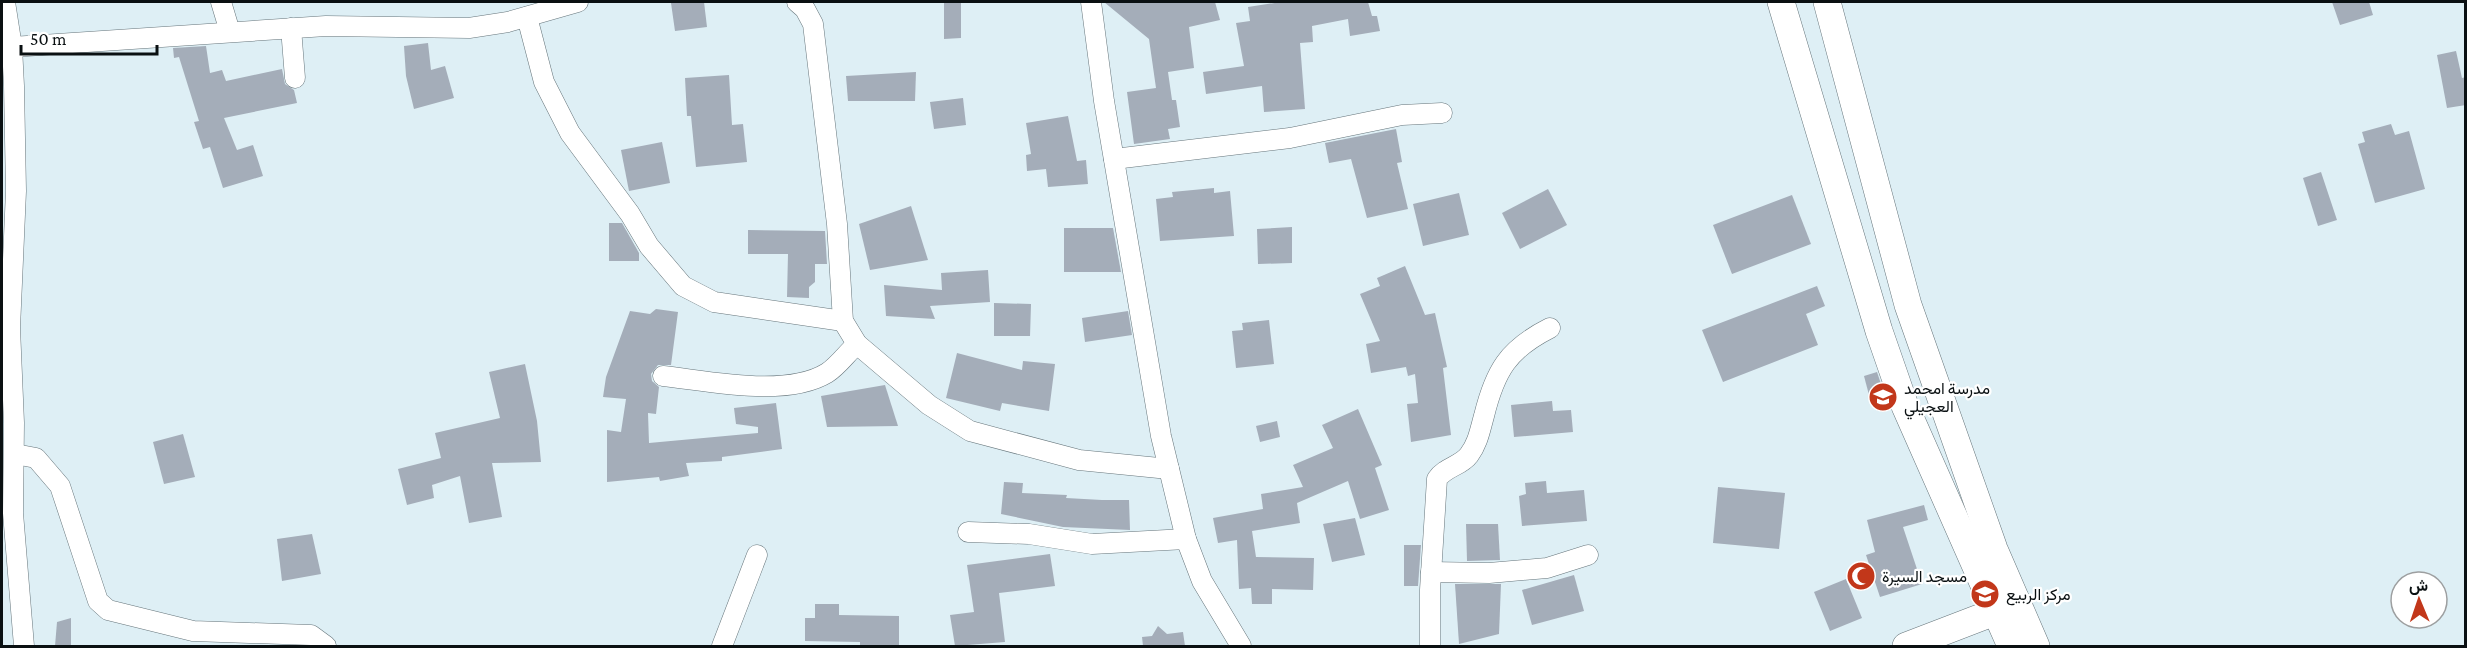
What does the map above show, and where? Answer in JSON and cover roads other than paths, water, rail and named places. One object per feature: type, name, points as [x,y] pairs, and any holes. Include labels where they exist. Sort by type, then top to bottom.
[{"type":"main road","points":[[1781,2],[1875,320],[1905,406],[2006,608],[2036,646]]},
{"type":"main road","points":[[1827,2],[1908,305],[1994,549],[2011,646]]},
{"type":"main road","points":[[1906,646],[2006,608]]},
{"type":"street","points":[[5,2],[12,47],[16,191],[8,424],[15,454],[13,513],[24,646]]},
{"type":"street","points":[[221,2],[230,32]]},
{"type":"street","points":[[12,47],[360,25],[469,28],[527,17],[578,2]]},
{"type":"street","points":[[797,2],[805,9],[813,24],[837,224],[843,321],[857,344],[929,405],[970,431],[1078,460],[1169,469]]},
{"type":"street","points":[[1090,2],[1114,159],[1169,469],[1186,539],[1202,581],[1241,646]]},
{"type":"street","points":[[527,17],[544,82],[570,133],[630,214],[649,246],[683,286],[714,302],[843,321]]},
{"type":"street","points":[[291,28],[295,78]]},
{"type":"street","points":[[1114,159],[1290,138],[1402,115],[1442,113]]},
{"type":"street","points":[[1430,646],[1431,572],[1437,479],[1442,471],[1468,456],[1479,437],[1491,389],[1510,356],[1526,340],[1550,328]]},
{"type":"street","points":[[663,376],[774,387],[808,380],[827,373],[857,344]]},
{"type":"street","points":[[15,454],[36,458],[60,486],[98,601],[108,610],[193,631],[311,635],[326,646]]},
{"type":"street","points":[[968,532],[1029,534],[1092,544],[1186,539]]},
{"type":"street","points":[[722,646],[757,555]]},
{"type":"street","points":[[1431,572],[1489,573],[1547,568],[1588,555]]},
{"type":"place","name":"مدرسة امحمد العجيلي","points":[[1883,397]]},
{"type":"place","name":"مسجد السيرة","points":[[1861,576]]},
{"type":"place","name":"مركز الربيع","points":[[1985,594]]}]
